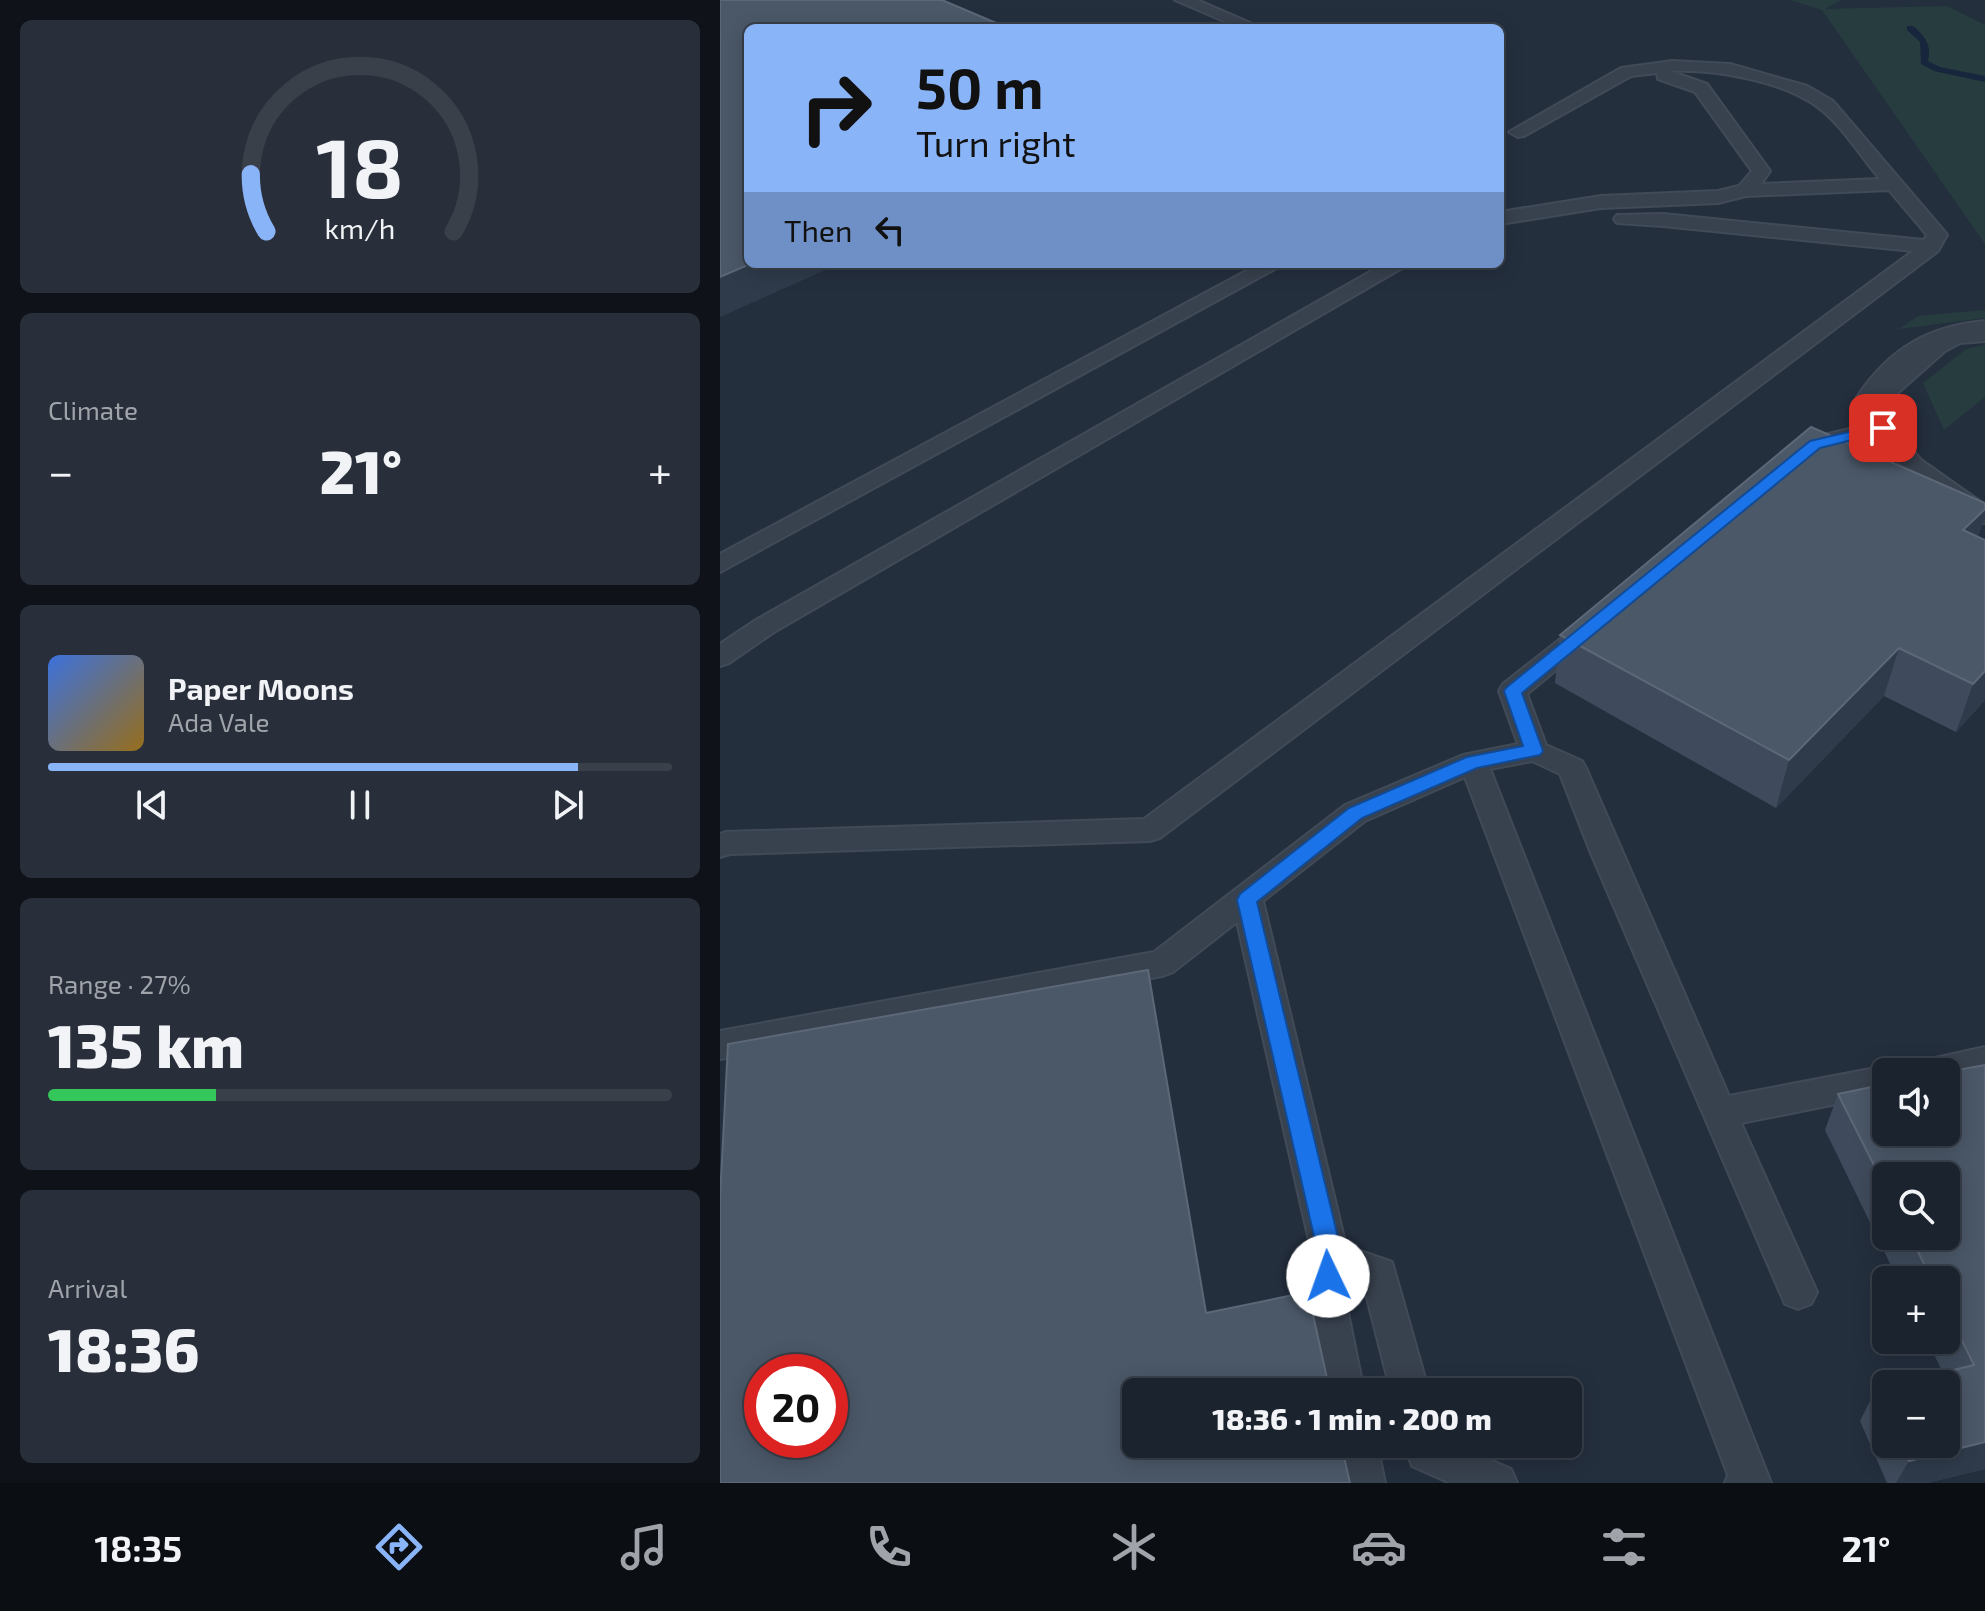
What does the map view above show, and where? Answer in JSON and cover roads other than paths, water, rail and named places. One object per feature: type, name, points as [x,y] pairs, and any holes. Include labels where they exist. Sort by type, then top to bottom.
[{"type":"street","points":[[1883,428],[1874,397],[1883,385],[1938,341],[1951,335],[1985,331]]},
{"type":"lane","points":[[1183,0],[1244,24]]},
{"type":"lane","points":[[720,846],[726,843],[1150,830],[1931,247],[1937,235],[1827,105],[1801,90],[1724,68],[1672,66],[1627,72],[1504,140]]},
{"type":"lane","points":[[1627,72],[1671,76],[1701,88],[1761,171],[1746,190]]},
{"type":"lane","points":[[1504,126],[1518,132]]},
{"type":"lane","points":[[1504,217],[1601,202],[1692,199],[1746,190],[1893,184]]},
{"type":"lane","points":[[1504,231],[1626,219],[1663,220],[1931,247]]},
{"type":"lane","points":[[720,564],[1267,268]]},
{"type":"lane","points":[[720,657],[765,626],[1392,268]]},
{"type":"lane","points":[[1791,464],[1815,444],[1883,428],[1913,465],[1985,516]]},
{"type":"lane","points":[[1534,751],[1513,691],[1610,612]]},
{"type":"lane","points":[[720,1045],[1162,963],[1247,900],[1355,813],[1473,762],[1534,751],[1572,768],[1798,1292]]},
{"type":"lane","points":[[1473,762],[1751,1482],[1745,1483]]},
{"type":"lane","points":[[1247,900],[1331,1258],[1325,1293],[1342,1378]]},
{"type":"lane","points":[[1960,1066],[1985,1061]]},
{"type":"lane","points":[[1719,1113],[1872,1083]]},
{"type":"lane","points":[[1331,1258],[1379,1274],[1406,1378]]},
{"type":"lane","points":[[1360,1458],[1365,1483]]},
{"type":"lane","points":[[1440,1458],[1497,1483]]},
{"type":"waterway","points":[[1910,28],[1924,42],[1924,62],[1937,69],[1985,79]]}]
